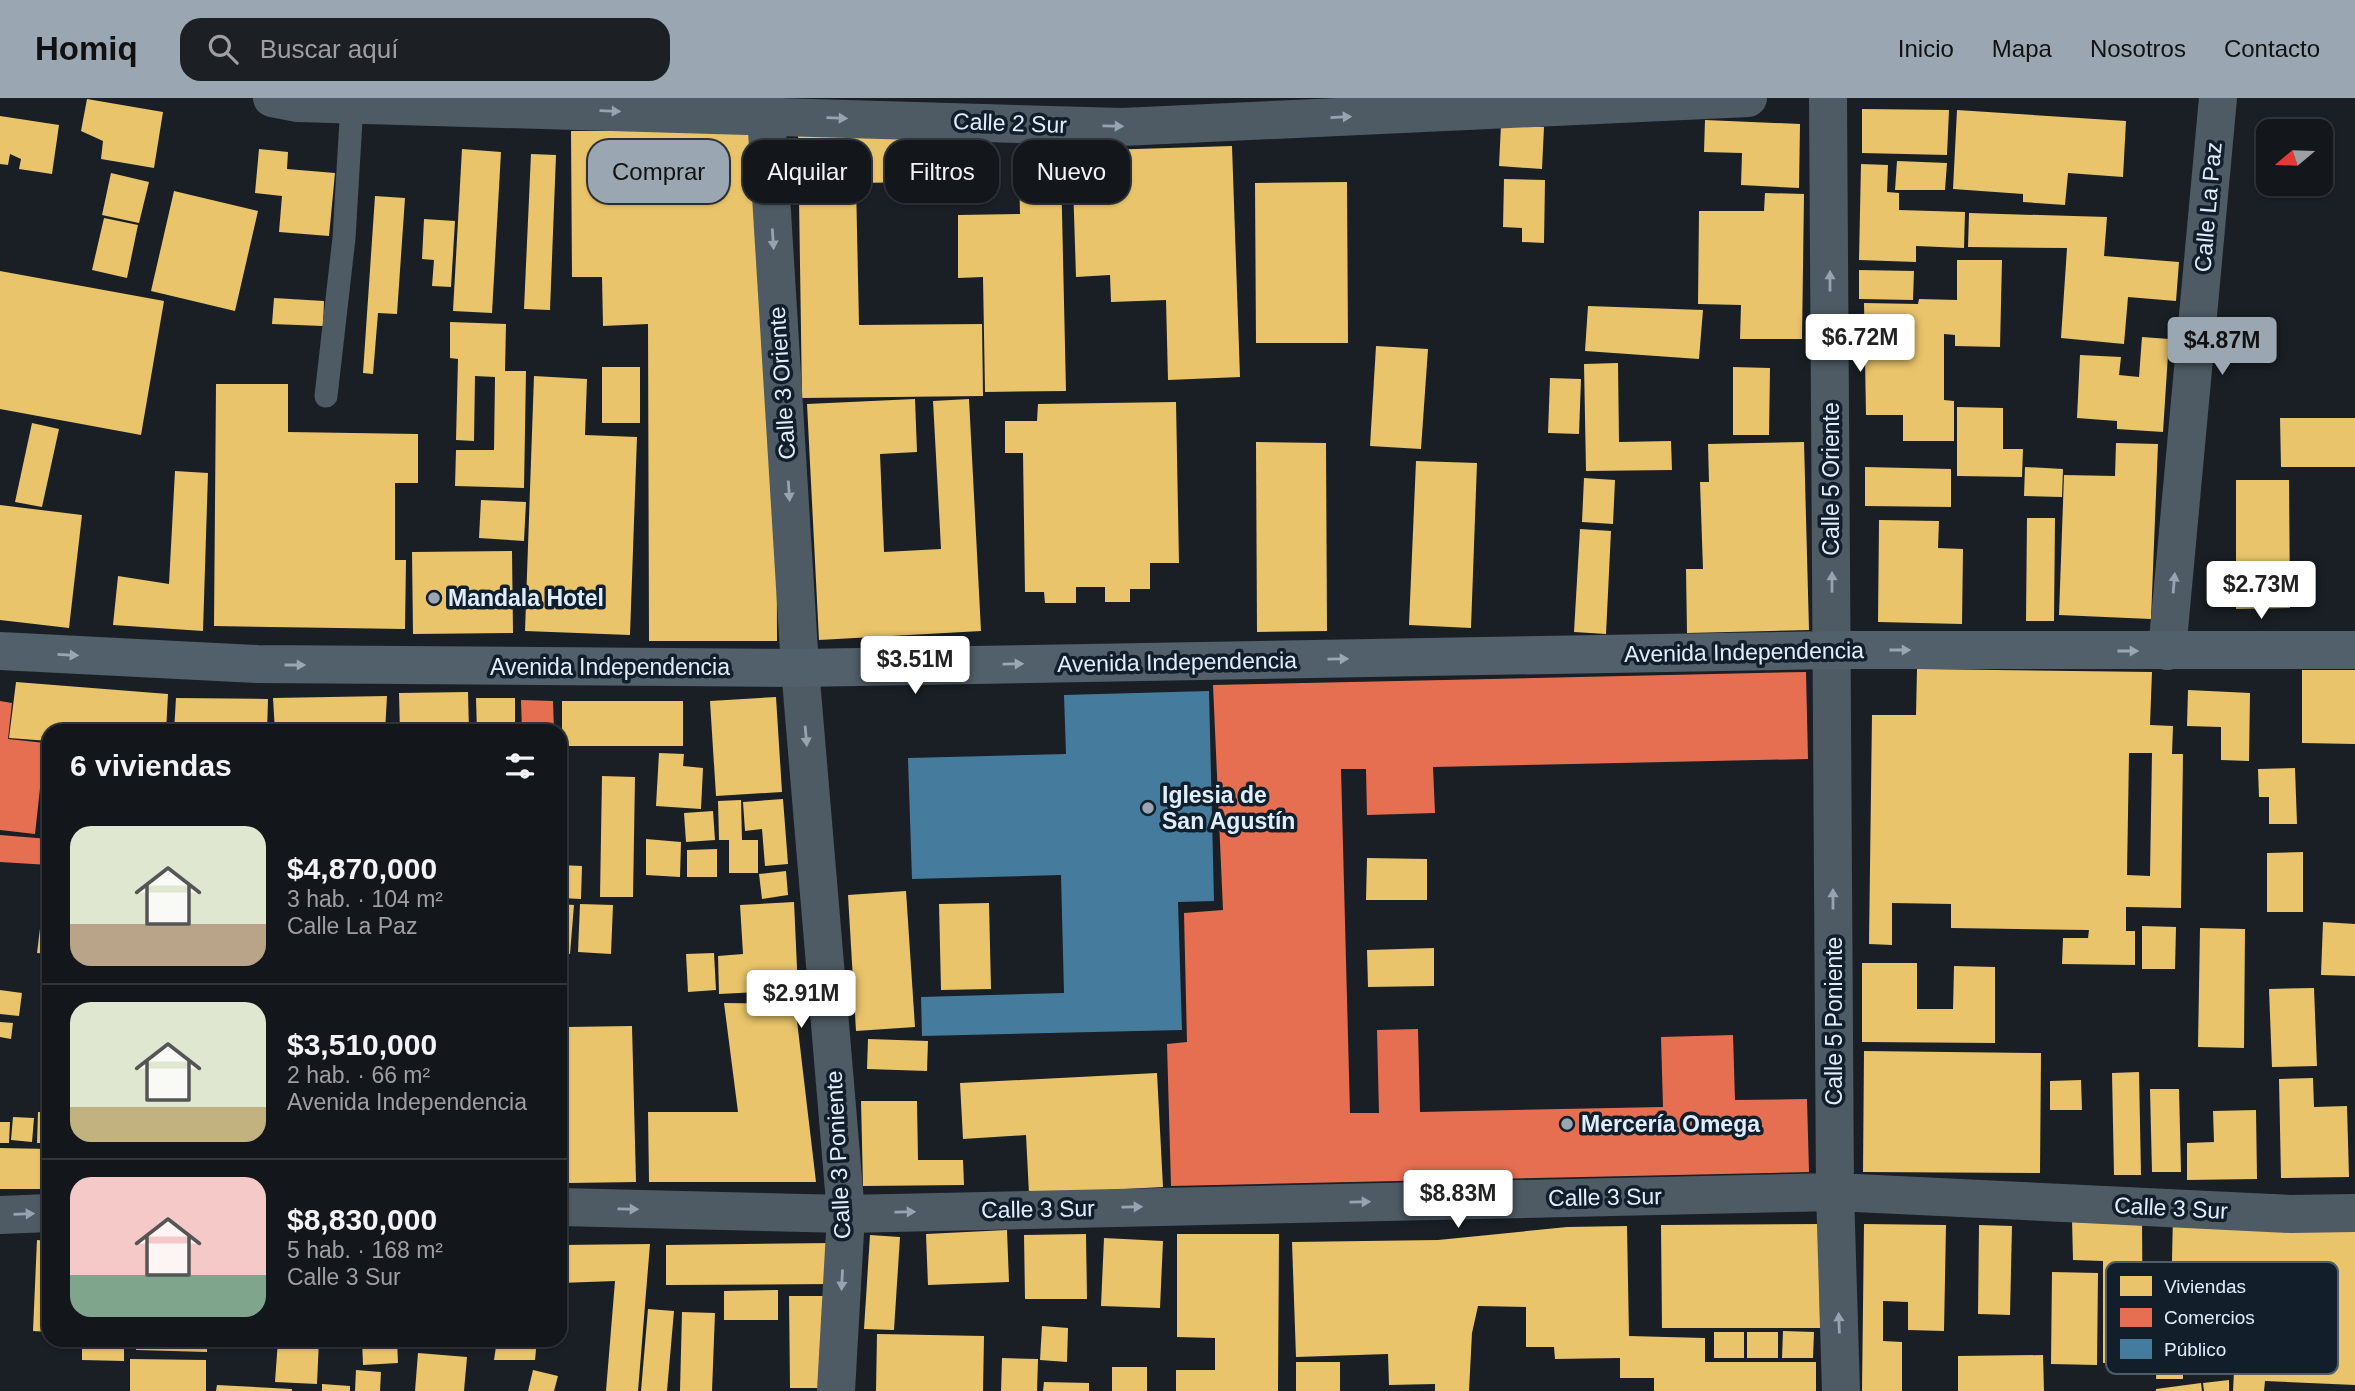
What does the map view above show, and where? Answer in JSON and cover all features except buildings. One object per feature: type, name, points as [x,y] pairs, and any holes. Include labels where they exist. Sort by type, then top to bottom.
[{"type":"main road","name":"Avenida Independencia","points":[[0,651],[257,664],[800,668],[1832,650],[2355,650]]},
{"type":"street","name":"Calle 2 Sur","points":[[272,98],[298,103],[765,107],[1122,127],[1748,98]]},
{"type":"street","name":"Calle 5 Oriente","points":[[1828,98],[1832,650]]},
{"type":"street","name":"Calle La Paz","points":[[2167,651],[2218,98]]},
{"type":"street","name":"Calle 3 Oriente","points":[[765,107],[800,668]]},
{"type":"street","name":"Calle 5 Poniente","points":[[1832,650],[1835,1192],[1841,1391]]},
{"type":"street","name":"Calle 3 Poniente","points":[[800,668],[846,1214],[836,1391]]},
{"type":"street","name":"Calle 3 Sur","points":[[567,1207],[846,1214],[1835,1192],[2291,1214],[2355,1213]]},
{"type":"street","points":[[0,1215],[42,1213]]},
{"type":"lane","points":[[326,396],[344,238],[352,103]]},
{"type":"place","name":"Mandala Hotel","points":[[434,598]]},
{"type":"place","name":"Iglesia de San Agustín","points":[[1148,808]]},
{"type":"place","name":"Mercería Omega","points":[[1567,1124]]}]
